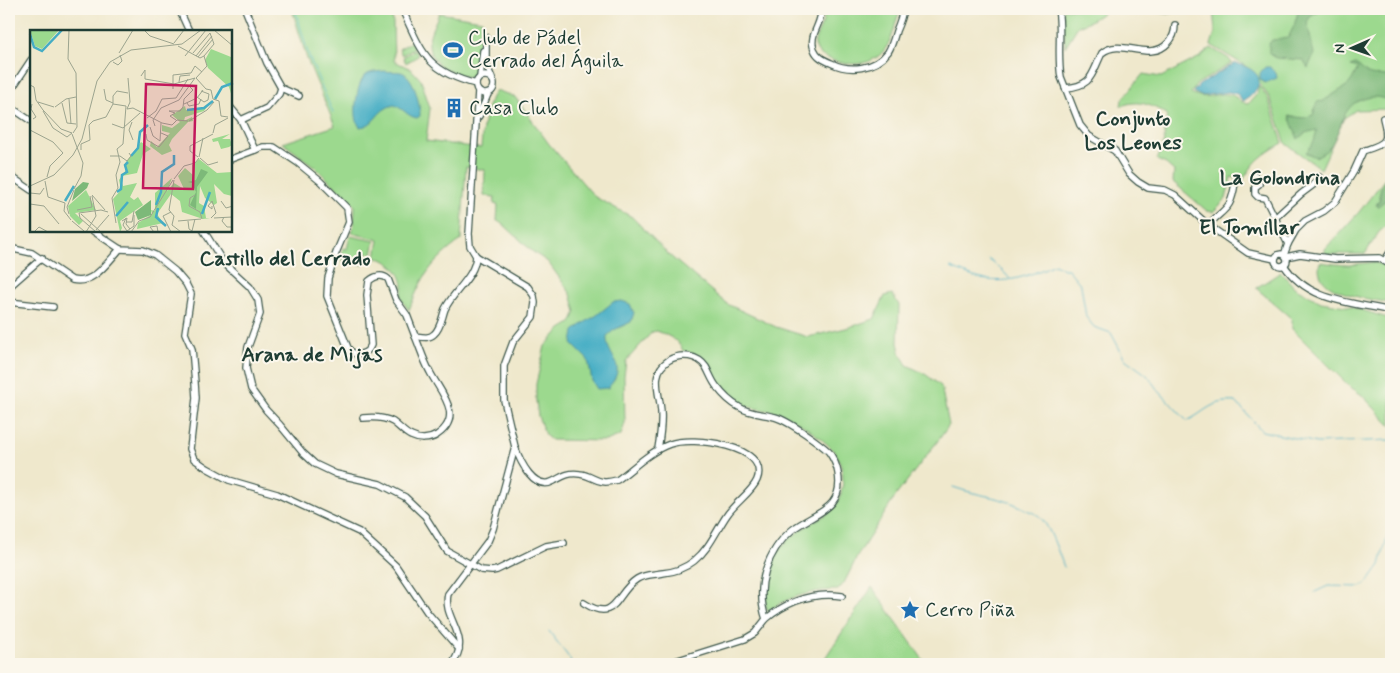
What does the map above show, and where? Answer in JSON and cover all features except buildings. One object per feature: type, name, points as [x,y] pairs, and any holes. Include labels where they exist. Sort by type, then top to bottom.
[{"type":"street","points":[[179,9],[189,30]]},
{"type":"street","points":[[241,120],[267,108],[279,94],[280,88],[245,9]]},
{"type":"street","points":[[402,9],[418,44],[429,60],[443,72],[476,84]]},
{"type":"street","points":[[821,9],[821,17],[812,37],[814,51],[822,59],[834,65],[856,68],[872,65],[887,54],[903,9]]},
{"type":"street","points":[[1058,9],[1061,36],[1060,70],[1065,88],[1085,131],[1095,140],[1115,151],[1129,174],[1142,185],[1165,190],[1176,195],[1208,225],[1248,253],[1276,259]]},
{"type":"street","points":[[1065,88],[1081,86],[1086,83],[1090,79],[1102,53],[1106,50],[1115,47],[1151,51],[1162,48],[1172,39],[1175,25]]},
{"type":"street","points":[[477,128],[480,112],[488,94],[494,88],[486,64],[486,37],[481,57],[480,77],[476,84],[478,91],[477,128],[469,240],[476,256],[528,287],[534,296],[533,317],[513,342],[506,357],[504,371],[504,400],[514,447],[525,469],[531,476],[543,483],[549,483],[570,473],[583,474],[598,482],[610,482],[617,480],[658,449],[674,442],[694,440],[709,442],[745,453],[754,459],[758,468],[758,478],[753,487],[729,512],[710,545],[694,560],[678,570],[647,575],[636,580],[610,609],[598,611],[584,604]]},
{"type":"street","points":[[9,93],[30,62]]},
{"type":"street","points":[[480,77],[492,78]]},
{"type":"street","points":[[280,88],[299,96]]},
{"type":"street","points":[[478,91],[488,94]]},
{"type":"street","points":[[9,106],[30,121]]},
{"type":"street","points":[[232,109],[241,120],[255,150]]},
{"type":"street","points":[[1284,265],[1287,261],[1285,256],[1288,244],[1296,230],[1305,221],[1324,211],[1335,202],[1363,151],[1380,146],[1383,143],[1386,133],[1383,118]]},
{"type":"street","points":[[232,160],[268,146],[279,150],[339,198],[346,208],[349,222],[328,278],[327,296],[350,351],[362,354],[371,345],[368,286],[369,281],[377,276],[382,276],[388,279],[396,300],[407,315],[429,371],[449,404],[449,419],[446,426],[435,436],[422,439],[409,436],[393,422],[383,418],[363,418]]},
{"type":"street","points":[[9,175],[30,189]]},
{"type":"street","points":[[1255,176],[1259,184],[1255,187],[1255,194],[1260,198],[1265,198],[1288,244]]},
{"type":"street","points":[[1275,218],[1313,185],[1318,178]]},
{"type":"street","points":[[1208,225],[1230,205],[1235,183]]},
{"type":"street","points":[[94,232],[120,249],[143,250],[155,254],[175,271],[186,284],[191,294],[185,333],[192,349],[195,383],[196,398],[190,449],[194,459],[229,480],[277,494],[359,532],[396,566],[427,612],[459,649]]},
{"type":"street","points":[[205,232],[223,262],[250,287],[258,300],[260,314],[248,347],[246,368],[251,388],[266,410],[303,453],[321,468],[336,474],[380,484],[404,497],[429,521],[447,551],[481,570],[492,571],[546,546],[564,543]]},
{"type":"street","points":[[9,248],[32,253],[72,280],[78,282],[92,278],[120,249]]},
{"type":"street","points":[[1385,260],[1391,251]]},
{"type":"street","points":[[1276,259],[1278,255],[1300,254],[1335,259],[1379,258],[1391,265]]},
{"type":"street","points":[[415,336],[427,337],[436,332],[450,300],[474,270],[476,256]]},
{"type":"street","points":[[9,287],[42,258]]},
{"type":"street","points":[[1276,259],[1277,265],[1284,265]]},
{"type":"street","points":[[1284,265],[1300,283],[1315,293],[1391,311]]},
{"type":"street","points":[[9,302],[53,307]]},
{"type":"street","points":[[658,449],[661,410],[656,382],[657,375],[660,368],[668,360],[674,357],[686,356],[701,362],[715,386],[732,403],[750,413],[784,420],[822,446],[833,459],[839,479],[838,488],[832,502],[822,512],[791,531],[778,544],[770,558],[762,585],[762,601],[766,619]]},
{"type":"street","points":[[452,664],[456,659],[459,649],[460,636],[449,612],[447,600],[452,588],[488,541],[493,529],[514,447]]},
{"type":"street","points":[[675,661],[745,639],[755,633],[766,619],[779,608],[799,599],[820,595],[842,596]]},
{"type":"green space","points":[[292,9],[391,9],[394,61],[411,69],[421,80],[430,108],[426,141],[481,148],[485,118],[496,90],[515,97],[549,144],[595,197],[632,217],[669,255],[727,304],[776,327],[808,337],[874,319],[885,296],[892,294],[899,305],[898,343],[901,355],[907,365],[925,374],[941,386],[949,425],[897,494],[838,590],[802,595],[785,601],[770,611],[766,608],[766,582],[778,551],[796,534],[832,510],[840,498],[843,477],[837,456],[820,438],[794,420],[780,413],[751,407],[735,400],[715,380],[702,360],[691,353],[683,351],[679,344],[669,336],[657,331],[652,332],[626,361],[624,376],[625,423],[621,435],[606,441],[551,440],[545,435],[538,416],[536,384],[545,346],[561,329],[571,323],[576,312],[571,294],[548,262],[533,252],[501,222],[497,221],[498,205],[494,204],[495,197],[484,196],[485,170],[466,167],[461,240],[429,270],[409,310],[401,298],[403,288],[398,272],[391,264],[376,257],[379,240],[352,233],[355,206],[315,167],[283,143],[335,126],[307,59]]},
{"type":"green space","points":[[824,9],[899,9],[899,13],[891,39],[882,53],[870,61],[847,64],[824,57],[816,48],[815,41],[822,25]]},
{"type":"green space","points":[[1063,9],[1109,9],[1078,26],[1065,47]]},
{"type":"green space","points":[[1141,9],[1190,9],[1168,14]]},
{"type":"green space","points":[[1213,9],[1391,9],[1391,109],[1356,110],[1344,118],[1321,169],[1286,144],[1270,98],[1247,67],[1211,45],[1215,32]]},
{"type":"green space","points":[[1299,9],[1324,9],[1310,17],[1307,22],[1314,54],[1308,68],[1303,60],[1276,58],[1269,53],[1269,44],[1272,40],[1288,38]]},
{"type":"green space","name":"Club de Pádel Cerrado del Águila","points":[[439,13],[482,20],[473,78],[451,72],[438,64],[433,58],[430,52],[429,40]]},
{"type":"green space","points":[[411,42],[414,48],[402,55],[399,49]]},
{"type":"green space","points":[[1211,48],[1228,58],[1232,63],[1197,84],[1191,93],[1203,97],[1221,94],[1231,95],[1248,104],[1257,94],[1259,86],[1268,98],[1283,143],[1260,158],[1243,180],[1231,177],[1226,199],[1213,212],[1207,211],[1173,182],[1174,171],[1166,164],[1157,160],[1163,146],[1167,114],[1145,104],[1134,103],[1121,106],[1122,100],[1143,74],[1161,77],[1200,57]]},
{"type":"green space","points":[[415,50],[418,56],[406,63],[403,57]]},
{"type":"green space","points":[[1355,64],[1368,74],[1385,76],[1391,79],[1391,101],[1373,97],[1365,98],[1354,104],[1348,109],[1335,138],[1326,151],[1316,157],[1306,153],[1314,141],[1317,130],[1305,133],[1298,139],[1289,116],[1304,118],[1313,115],[1317,102],[1323,101],[1348,85],[1358,68],[1351,66]]},
{"type":"green space","points":[[1391,171],[1391,222],[1379,232],[1365,254],[1325,254],[1325,249],[1359,212]]},
{"type":"green space","points":[[1391,173],[1391,196],[1376,206],[1380,200],[1382,185]]},
{"type":"green space","points":[[350,236],[375,241],[372,254],[367,253],[364,265],[341,260],[343,248],[347,249]]},
{"type":"green space","points":[[1320,262],[1349,265],[1376,263],[1386,266],[1391,270],[1391,303],[1357,297],[1333,288],[1324,281],[1320,273]]},
{"type":"green space","points":[[1281,272],[1294,287],[1321,302],[1352,307],[1391,319],[1391,426],[1362,395],[1349,386],[1292,329],[1292,319],[1256,288]]},
{"type":"green space","points":[[872,587],[926,664],[821,664]]},
{"type":"water","points":[[1235,63],[1252,70],[1259,79],[1256,90],[1246,99],[1243,101],[1237,94],[1228,92],[1201,96],[1193,92],[1199,85]]},
{"type":"water","points":[[1265,67],[1270,67],[1276,73],[1277,78],[1265,83],[1260,79],[1260,73]]},
{"type":"water","points":[[384,71],[406,74],[413,84],[419,104],[420,116],[414,117],[394,105],[383,110],[370,124],[360,127],[356,117],[359,86],[369,73]]},
{"type":"water","points":[[622,301],[630,304],[634,313],[631,322],[614,330],[607,336],[607,343],[617,366],[617,372],[608,388],[597,389],[592,381],[588,360],[572,344],[574,331],[613,302]]},
{"type":"waterway","points":[[295,9],[309,57],[333,113]]},
{"type":"waterway","points":[[988,259],[1010,279]]},
{"type":"waterway","points":[[951,268],[978,278],[997,281],[1022,277],[1055,264],[1063,269],[1068,269],[1081,285],[1086,317],[1094,327],[1111,333],[1125,359],[1147,375],[1157,389],[1187,421],[1215,404],[1236,402],[1262,431],[1317,443],[1391,440]]},
{"type":"waterway","points":[[953,487],[1011,503],[1039,516],[1051,534],[1064,567]]},
{"type":"waterway","points":[[1315,592],[1328,586],[1361,587],[1367,583],[1380,565],[1391,527]]},
{"type":"waterway","points":[[549,631],[570,659],[571,664]]},
{"type":"place","name":"Club de Pádel Cerrado del Águila","points":[[453,50]]},
{"type":"place","name":"Casa Club","points":[[454,108]]},
{"type":"place","name":"Cerro Piña","points":[[910,610]]},
{"type":"district","name":"Conjunto Los Leones","points":[[1133,131]]},
{"type":"district","name":"La Golondrina","points":[[1280,178]]},
{"type":"district","name":"El Tomillar","points":[[1249,228]]},
{"type":"district","name":"Castillo del Cerrado","points":[[285,259]]},
{"type":"district","name":"Arana de Mijas","points":[[312,355]]}]
